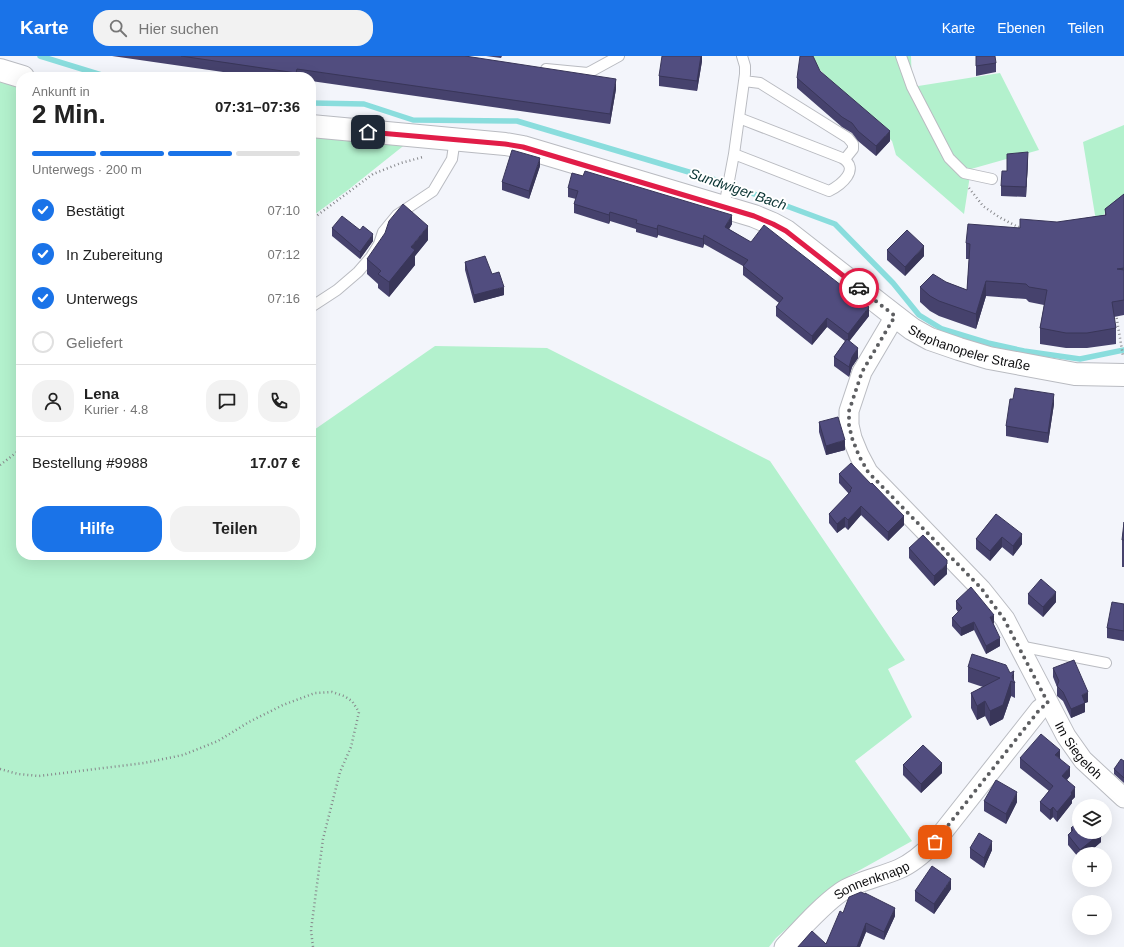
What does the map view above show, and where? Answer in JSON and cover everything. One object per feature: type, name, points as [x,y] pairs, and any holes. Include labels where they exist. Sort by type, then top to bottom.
[{"type":"street","points":[[0,70],[16,75]]},
{"type":"street","name":"Stephanopeler Straße","points":[[316,126],[505,144],[523,147],[726,200],[786,231],[912,329],[930,339],[989,358],[1074,374],[1124,366]]},
{"type":"street","name":"Im Siegeloh","points":[[895,316],[862,372],[849,411],[849,425],[859,456],[868,472],[981,588],[1004,619],[1066,736],[1083,760],[1124,798]]},
{"type":"street","name":"Sonnenknapp","points":[[784,947],[842,891],[867,880],[898,870],[916,860],[935,842],[1040,709],[1048,703]]},
{"type":"lane","points":[[537,69],[588,73],[620,56]]},
{"type":"lane","points":[[726,200],[731,175],[744,81],[745,66],[742,56]]},
{"type":"lane","points":[[901,56],[912,87],[949,158],[964,173],[992,179]]},
{"type":"lane","points":[[744,81],[760,83],[848,138],[853,144],[853,150],[845,159]]},
{"type":"lane","points":[[734,154],[829,191],[840,184],[851,169],[851,165],[845,159],[739,118]]},
{"type":"lane","points":[[316,304],[337,290],[358,272],[371,257],[379,244],[383,232],[397,215],[433,191],[452,159],[447,139]]},
{"type":"lane","points":[[1019,646],[1106,663]]},
{"type":"path","points":[[316,216],[373,174],[401,163],[435,154],[447,139]]},
{"type":"path","points":[[953,162],[960,176],[983,206],[998,217],[1018,227],[1025,228]]},
{"type":"path","points":[[1115,309],[1124,366]]},
{"type":"path","points":[[0,465],[16,453]]},
{"type":"path","points":[[0,769],[18,774],[39,776],[144,763],[183,754],[218,741],[249,722],[283,705],[316,693],[332,692],[344,696],[352,701],[359,712],[351,747],[340,772],[323,839],[310,930],[313,947]]},
{"type":"green space","points":[[808,56],[911,56],[912,87],[1000,73],[1039,150],[971,169],[964,214],[896,155],[892,141],[808,58]]},
{"type":"green space","points":[[0,80],[16,85],[16,560],[316,560],[316,429],[435,346],[547,348],[770,461],[905,660],[888,669],[912,717],[855,761],[912,841],[842,880],[776,938],[769,947],[0,947]]},
{"type":"green space","points":[[1124,125],[1124,197],[1096,221],[1083,142]]},
{"type":"green space","points":[[316,134],[407,143],[316,213]]},
{"type":"building","points":[[181,56],[465,56],[616,79],[610,114],[297,69],[296,72]]},
{"type":"building","points":[[662,56],[701,56],[697,81],[659,76]]},
{"type":"building","points":[[800,56],[813,56],[820,71],[890,131],[876,146],[858,131],[852,123],[842,117],[797,78]]},
{"type":"building","points":[[976,56],[995,56],[996,63],[976,66]]},
{"type":"building","points":[[512,150],[540,158],[529,191],[502,182]]},
{"type":"building","points":[[1028,152],[1026,187],[1001,186],[1002,171],[1007,171],[1007,154]]},
{"type":"building","points":[[585,171],[732,215],[725,227],[751,242],[764,225],[869,307],[848,334],[827,318],[812,336],[776,307],[783,298],[743,266],[748,260],[704,235],[703,239],[658,225],[657,229],[636,223],[637,220],[610,212],[609,215],[574,204],[578,191],[568,188],[572,173],[583,176]]},
{"type":"building","points":[[1124,194],[1124,268],[1117,269],[1124,270],[1124,300],[1112,302],[1116,328],[1087,333],[1066,333],[1040,328],[1047,290],[1029,287],[1026,284],[986,281],[976,314],[939,301],[930,296],[920,287],[933,274],[946,282],[967,290],[970,244],[966,243],[968,224],[1020,228],[1020,219],[1057,222],[1106,215],[1105,209]]},
{"type":"building","points":[[403,204],[428,226],[411,247],[415,250],[389,282],[378,274],[381,271],[367,259],[385,233],[389,221]]},
{"type":"building","points":[[342,216],[360,230],[363,226],[373,234],[360,252],[332,228]]},
{"type":"building","points":[[907,230],[924,246],[905,267],[887,250]]},
{"type":"building","points":[[485,256],[492,274],[499,272],[504,287],[474,295],[465,262]]},
{"type":"building","points":[[847,339],[858,348],[852,357],[849,367],[834,357]]},
{"type":"building","points":[[1015,388],[1054,394],[1048,433],[1006,426],[1010,399],[1013,399]]},
{"type":"building","points":[[838,417],[845,440],[826,446],[819,422]]},
{"type":"building","points":[[851,463],[904,516],[888,532],[861,506],[848,520],[845,517],[837,524],[829,514],[851,491],[850,490],[852,488],[839,474]]},
{"type":"building","points":[[996,514],[1022,534],[1013,546],[1002,537],[990,551],[976,539]]},
{"type":"building","points":[[1124,522],[1124,540],[1122,540]]},
{"type":"building","points":[[923,535],[947,560],[947,564],[934,576],[909,548]]},
{"type":"building","points":[[1041,579],[1056,592],[1043,607],[1028,594]]},
{"type":"building","points":[[971,587],[994,615],[990,617],[1000,638],[986,646],[974,622],[961,628],[952,618],[962,608],[956,601]]},
{"type":"building","points":[[1112,602],[1124,604],[1124,631],[1107,628]]},
{"type":"building","points":[[972,654],[1006,665],[1010,673],[1014,671],[1012,677],[1015,683],[1011,681],[1003,705],[990,711],[985,701],[977,706],[971,693],[1000,678],[968,667]]},
{"type":"building","points":[[1074,660],[1088,692],[1082,695],[1085,703],[1071,709],[1063,692],[1057,686],[1059,681],[1053,668]]},
{"type":"building","points":[[1041,734],[1060,750],[1055,755],[1070,767],[1062,776],[1075,787],[1071,793],[1072,794],[1057,812],[1053,807],[1050,810],[1040,802],[1053,786],[1020,758]]},
{"type":"building","points":[[923,745],[942,763],[921,784],[903,765]]},
{"type":"building","points":[[1121,759],[1124,761],[1124,778],[1114,769]]},
{"type":"building","points":[[996,780],[1017,792],[1006,814],[984,801]]},
{"type":"building","points":[[1072,831],[1072,839],[1094,839],[1084,847],[1078,847],[1068,835]]},
{"type":"building","points":[[979,833],[992,841],[984,858],[970,848]]},
{"type":"building","points":[[932,866],[951,879],[934,904],[915,891]]},
{"type":"building","points":[[861,892],[895,908],[884,932],[866,923],[857,947],[798,947],[812,931],[826,944],[840,911],[843,913],[849,897]]},
{"type":"waterway","name":"Sundwiger Bach","points":[[40,56],[92,72]]},
{"type":"waterway","name":"Sundwiger Bach","points":[[316,103],[364,104],[413,120],[517,121],[719,181],[835,224],[893,283],[919,315],[942,329],[988,343],[1024,351],[1080,359],[1124,350]]},
{"type":"way so far","points":[[859,288],[895,316],[862,372],[849,411],[849,425],[859,456],[868,472],[981,588],[1004,619],[1048,703],[1040,709],[935,842]]},
{"type":"route","points":[[368,132],[505,144],[523,147],[754,216],[786,231],[859,288]]}]
